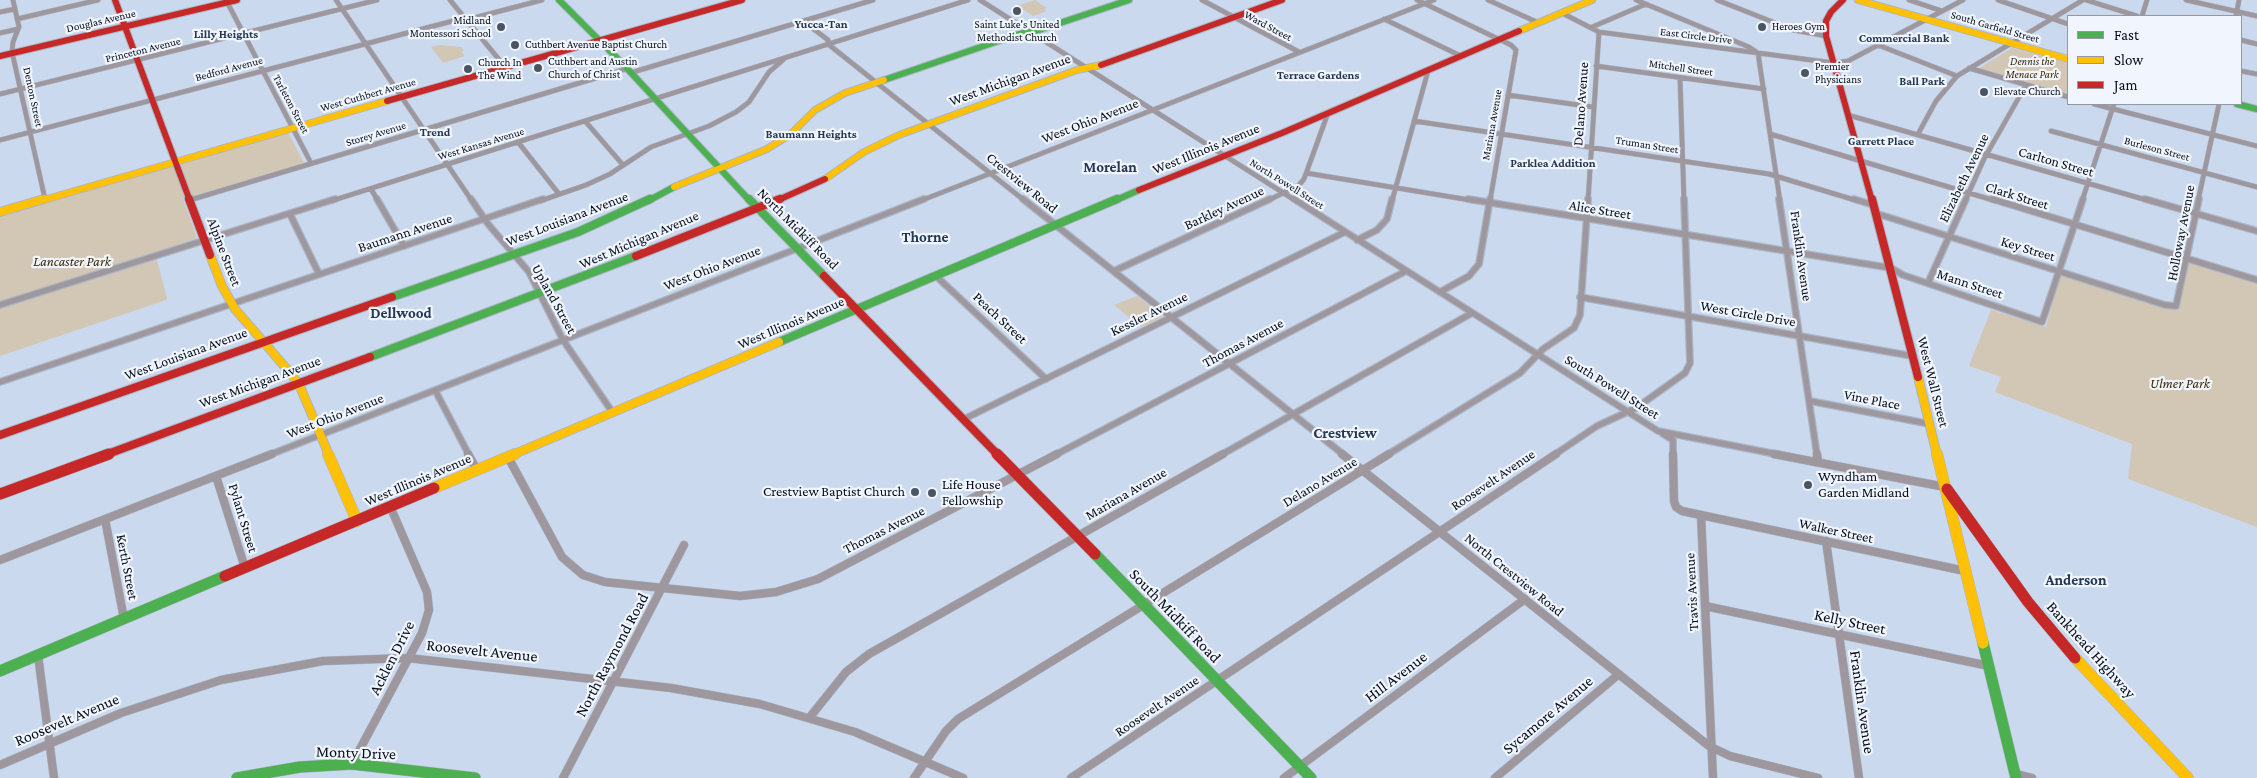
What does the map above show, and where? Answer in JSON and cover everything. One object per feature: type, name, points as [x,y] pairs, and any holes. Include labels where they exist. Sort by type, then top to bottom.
[{"type":"street","name":"Denton Street","points":[[13,0],[18,29],[13,42],[13,53],[44,199]]},
{"type":"street","points":[[17,19],[98,0]]},
{"type":"street","name":"Alpine Street","points":[[115,0],[222,286],[231,304],[297,382],[357,521]]},
{"type":"street","name":"Douglas Avenue","points":[[0,56],[226,1],[237,0]]},
{"type":"street","name":"Upland Street","points":[[336,0],[485,219],[528,272],[541,293],[564,340],[613,413]]},
{"type":"street","name":"Princeton Avenue","points":[[0,94],[377,0]]},
{"type":"street","points":[[450,0],[506,68]]},
{"type":"street","name":"Bedford Avenue","points":[[0,140],[542,0]]},
{"type":"street","name":"North Midkiff Road","points":[[560,0],[720,169],[1019,475]]},
{"type":"street","name":"West Cuthbert Avenue","points":[[0,212],[742,0]]},
{"type":"street","name":"Storey Avenue","points":[[190,200],[872,0]]},
{"type":"street","name":"West Kansas Avenue","points":[[0,305],[968,0]]},
{"type":"street","name":"North Powell Street","points":[[980,0],[1357,240]]},
{"type":"street","name":"West Louisiana Avenue","points":[[0,435],[608,220],[680,184],[771,147],[791,134],[824,104],[845,93],[1129,0]]},
{"type":"street","name":"Ward Street","points":[[1202,0],[1300,52]]},
{"type":"street","name":"West Michigan Avenue","points":[[0,494],[297,382],[598,272],[818,183],[876,145],[929,124],[1282,0]]},
{"type":"street","name":"Mariana Avenue","points":[[1417,0],[1515,49],[1478,267],[1469,276],[1440,292]]},
{"type":"street","name":"West Ohio Avenue","points":[[0,560],[1434,0]]},
{"type":"street","points":[[1488,0],[1539,23]]},
{"type":"street","name":"West Illinois Avenue","points":[[0,671],[1057,225],[1428,71],[1592,0]]},
{"type":"street","points":[[1636,0],[1749,47],[1758,53]]},
{"type":"street","points":[[1717,0],[1777,25],[1826,36]]},
{"type":"street","name":"West Wall Street","points":[[1843,0],[1831,12],[1826,21],[1826,36],[1891,268],[2016,776]]},
{"type":"street","name":"South Garfield Street","points":[[1858,0],[2067,60]]},
{"type":"street","points":[[1909,0],[1942,12]]},
{"type":"street","points":[[1834,62],[1848,61],[1963,0]]},
{"type":"street","points":[[1998,0],[2067,24]]},
{"type":"street","points":[[1918,134],[1936,100],[1957,76],[2085,0],[2134,15]]},
{"type":"street","points":[[2142,15],[2147,0]]},
{"type":"street","points":[[2186,0],[2237,14],[2257,16]]},
{"type":"street","points":[[2237,14],[2239,0]]},
{"type":"street","name":"Tarleton Street","points":[[226,1],[311,164]]},
{"type":"street","points":[[1592,27],[1646,4]]},
{"type":"street","points":[[0,12],[15,8]]},
{"type":"street","points":[[1562,13],[1592,27],[1598,32]]},
{"type":"street","points":[[1384,19],[1461,56]]},
{"type":"street","name":"Crestview Road","points":[[803,21],[828,40],[828,44],[875,82],[1230,363]]},
{"type":"street","points":[[0,33],[18,29]]},
{"type":"street","name":"East Circle Drive","points":[[1598,32],[1834,62]]},
{"type":"street","name":"Delano Avenue","points":[[914,778],[946,731],[958,718],[1520,373],[1538,355],[1575,327],[1580,315],[1598,32]]},
{"type":"street","points":[[2242,40],[2257,44]]},
{"type":"street","points":[[1878,46],[1957,76]]},
{"type":"street","name":"Franklin Avenue","points":[[1758,53],[1818,462]]},
{"type":"street","name":"Baumann Avenue","points":[[0,382],[596,180],[651,147],[718,122],[741,109],[754,96],[771,70],[788,56]]},
{"type":"street","name":"Mitchell Street","points":[[1596,66],[1764,89]]},
{"type":"street","points":[[1970,68],[2067,97]]},
{"type":"street","points":[[2242,70],[2257,74]]},
{"type":"street","points":[[1357,240],[1377,230],[1385,222],[1428,71]]},
{"type":"street","name":"Roosevelt Avenue","points":[[1071,778],[1602,422],[1636,408],[1686,371],[1690,363],[1680,78]]},
{"type":"street","name":"Elizabeth Avenue","points":[[1928,284],[1987,154],[2026,85]]},
{"type":"street","points":[[1508,95],[1593,108]]},
{"type":"street","name":"Holloway Avenue","points":[[2175,306],[2178,303],[2188,259],[2219,105]]},
{"type":"street","points":[[2241,105],[2257,109]]},
{"type":"street","points":[[2060,271],[2113,106],[2257,146]]},
{"type":"street","name":"Barkley Avenue","points":[[1114,271],[1299,185],[1306,173],[1328,113]]},
{"type":"street","name":"Carlton Street","points":[[1848,115],[2257,231]]},
{"type":"street","points":[[586,121],[623,165]]},
{"type":"street","name":"Truman Street","points":[[1414,121],[1777,176],[1874,209]]},
{"type":"street","name":"Burleson Street","points":[[2051,130],[2257,187]]},
{"type":"street","name":"Clark Street","points":[[1770,134],[1860,159],[2257,280]]},
{"type":"street","points":[[518,142],[559,194]]},
{"type":"street","name":"Alice Street","points":[[1306,173],[1891,268]]},
{"type":"street","points":[[371,189],[404,246]]},
{"type":"street","name":"Key Street","points":[[1874,209],[1949,236],[2165,305],[2175,306]]},
{"type":"street","points":[[290,214],[319,274]]},
{"type":"street","name":"Kessler Avenue","points":[[964,419],[1345,232]]},
{"type":"street","name":"South Powell Street","points":[[1357,240],[1658,431],[1945,487]]},
{"type":"street","name":"Mann Street","points":[[1891,268],[1928,284],[2042,322],[2060,271]]},
{"type":"street","name":"Thomas Avenue","points":[[508,457],[561,556],[583,575],[605,582],[663,588],[743,596],[767,594],[793,588],[818,579],[1406,271]]},
{"type":"street","name":"Peach Street","points":[[936,276],[1046,379]]},
{"type":"street","name":"West Circle Drive","points":[[1580,297],[1912,356]]},
{"type":"street","name":"Mariana Avenue","points":[[810,717],[846,672],[869,654],[1472,313]]},
{"type":"street","name":"North Crestview Road","points":[[1230,363],[1712,748],[1730,756],[1818,778]]},
{"type":"street","points":[[435,390],[477,470]]},
{"type":"street","name":"Vine Place","points":[[1810,401],[1930,424]]},
{"type":"street","points":[[1658,431],[1673,440],[1674,504],[1682,511],[1701,516]]},
{"type":"street","name":"South Midkiff Road","points":[[1019,475],[1311,778]]},
{"type":"street","name":"Pylant Street","points":[[216,476],[245,568]]},
{"type":"street","name":"Bankhead Highway","points":[[1945,487],[2024,597],[2062,644],[2188,778]]},
{"type":"street","name":"Acklen Drive","points":[[352,764],[424,629],[429,610],[429,599],[390,506]]},
{"type":"street","name":"Walker Street","points":[[1701,516],[1965,571]]},
{"type":"street","name":"Travis Avenue","points":[[1701,516],[1713,778]]},
{"type":"street","name":"Kerth Street","points":[[105,519],[124,619]]},
{"type":"street","name":"Franklin Avenue","points":[[1826,541],[1859,778]]},
{"type":"street","name":"North Raymond Road","points":[[563,778],[684,546]]},
{"type":"street","name":"Hill Avenue","points":[[1284,778],[1525,599]]},
{"type":"street","name":"Kelly Street","points":[[1705,606],[1989,666]]},
{"type":"street","points":[[38,655],[54,778]]},
{"type":"street","name":"Roosevelt Avenue","points":[[0,765],[158,699],[246,674],[339,660],[408,658],[614,681],[731,697],[810,717],[855,732],[963,778]]},
{"type":"street","name":"Sycamore Avenue","points":[[1495,778],[1620,674]]},
{"type":"street","name":"Monty Drive","points":[[237,778],[300,767],[352,764],[475,778]]},
{"type":"street","points":[[2016,776],[2032,778]]},
{"type":"green space","points":[[1035,0],[1047,8],[1044,9],[1047,11],[1033,16],[1017,6]]},
{"type":"green space","points":[[440,45],[461,47],[464,51],[461,52],[465,56],[443,63],[431,47]]},
{"type":"green space","name":"Dennis the Menace Park","points":[[2012,48],[2067,63],[2067,95],[1978,69]]},
{"type":"green space","name":"Lancaster Park","points":[[288,132],[304,163],[183,199],[197,238],[155,253],[166,300],[0,356],[0,214]]},
{"type":"green space","name":"Ulmer Park","points":[[2189,262],[2257,280],[2257,527],[2128,479],[2132,444],[1995,392],[2001,377],[1969,366],[1991,310],[2046,327],[2060,274],[2178,306]]},
{"type":"green space","points":[[1137,296],[1161,315],[1162,318],[1141,327],[1114,305]]},
{"type":"traffic: fast","points":[[559,0],[622,63],[740,190],[824,276]]},
{"type":"traffic: fast","points":[[884,80],[1019,34],[1039,30],[1129,0]]},
{"type":"traffic: fast","points":[[2241,105],[2257,109]]},
{"type":"traffic: fast","points":[[392,297],[578,232],[628,211],[674,187]]},
{"type":"traffic: fast","points":[[779,342],[1139,190]]},
{"type":"traffic: fast","points":[[370,357],[636,256]]},
{"type":"traffic: fast","points":[[1095,554],[1311,778]]},
{"type":"traffic: fast","points":[[0,671],[225,576]]},
{"type":"traffic: fast","points":[[1983,643],[2016,778]]},
{"type":"traffic: fast","points":[[237,778],[300,767],[352,764],[475,778]]},
{"type":"traffic: slow","points":[[1519,31],[1592,0]]},
{"type":"traffic: slow","points":[[1858,0],[2067,59]]},
{"type":"traffic: slow","points":[[825,179],[864,152],[899,135],[1077,70],[1101,65]]},
{"type":"traffic: slow","points":[[674,187],[767,149],[791,134],[815,110],[845,93],[884,80]]},
{"type":"traffic: slow","points":[[0,212],[387,101]]},
{"type":"traffic: slow","points":[[210,255],[222,286],[235,309],[292,375],[301,389],[357,521]]},
{"type":"traffic: slow","points":[[434,488],[779,342]]},
{"type":"traffic: slow","points":[[1918,377],[1983,643]]},
{"type":"traffic: slow","points":[[2075,658],[2188,778]]},
{"type":"traffic: jam","points":[[115,0],[210,255]]},
{"type":"traffic: jam","points":[[0,56],[237,0]]},
{"type":"traffic: jam","points":[[387,101],[742,0]]},
{"type":"traffic: jam","points":[[1101,65],[1282,0]]},
{"type":"traffic: jam","points":[[1843,0],[1831,12],[1826,21],[1826,36],[1891,268],[1918,377]]},
{"type":"traffic: jam","points":[[1139,190],[1282,133],[1519,31]]},
{"type":"traffic: jam","points":[[636,256],[799,192],[825,179]]},
{"type":"traffic: jam","points":[[824,276],[1095,554]]},
{"type":"traffic: jam","points":[[0,435],[392,297]]},
{"type":"traffic: jam","points":[[0,494],[370,357]]},
{"type":"traffic: jam","points":[[225,576],[434,488]]},
{"type":"traffic: jam","points":[[1947,489],[2028,602],[2075,658]]},
{"type":"place","name":"Saint Luke's United Methodist Church","points":[[1017,11]]},
{"type":"place","name":"Midland Montessori School","points":[[501,27]]},
{"type":"place","name":"Heroes Gym","points":[[1762,27]]},
{"type":"place","name":"Cuthbert Avenue Baptist Church","points":[[515,45]]},
{"type":"place","name":"Cuthbert and Austin Church of Christ","points":[[538,68]]},
{"type":"place","name":"Church In The Wind","points":[[468,69]]},
{"type":"place","name":"Premier Physicians","points":[[1805,73]]},
{"type":"place","name":"Elevate Church","points":[[1984,92]]},
{"type":"place","name":"Wyndham Garden Midland","points":[[1808,485]]},
{"type":"place","name":"Crestview Baptist Church","points":[[915,492]]},
{"type":"place","name":"Life House Fellowship","points":[[932,493]]},
{"type":"district","name":"Yucca-Tan","points":[[821,24]]},
{"type":"district","name":"Lilly Heights","points":[[226,34]]},
{"type":"district","name":"Commercial Bank","points":[[1904,38]]},
{"type":"district","name":"Terrace Gardens","points":[[1318,75]]},
{"type":"district","name":"Ball Park","points":[[1922,81]]},
{"type":"district","name":"Trend","points":[[435,132]]},
{"type":"district","name":"Baumann Heights","points":[[811,134]]},
{"type":"district","name":"Garrett Place","points":[[1881,141]]},
{"type":"district","name":"Parklea Addition","points":[[1553,163]]},
{"type":"district","name":"Morelan","points":[[1110,167]]},
{"type":"district","name":"Thorne","points":[[925,237]]},
{"type":"district","name":"Dellwood","points":[[401,313]]},
{"type":"district","name":"Crestview","points":[[1345,433]]},
{"type":"district","name":"Anderson","points":[[2076,580]]}]
